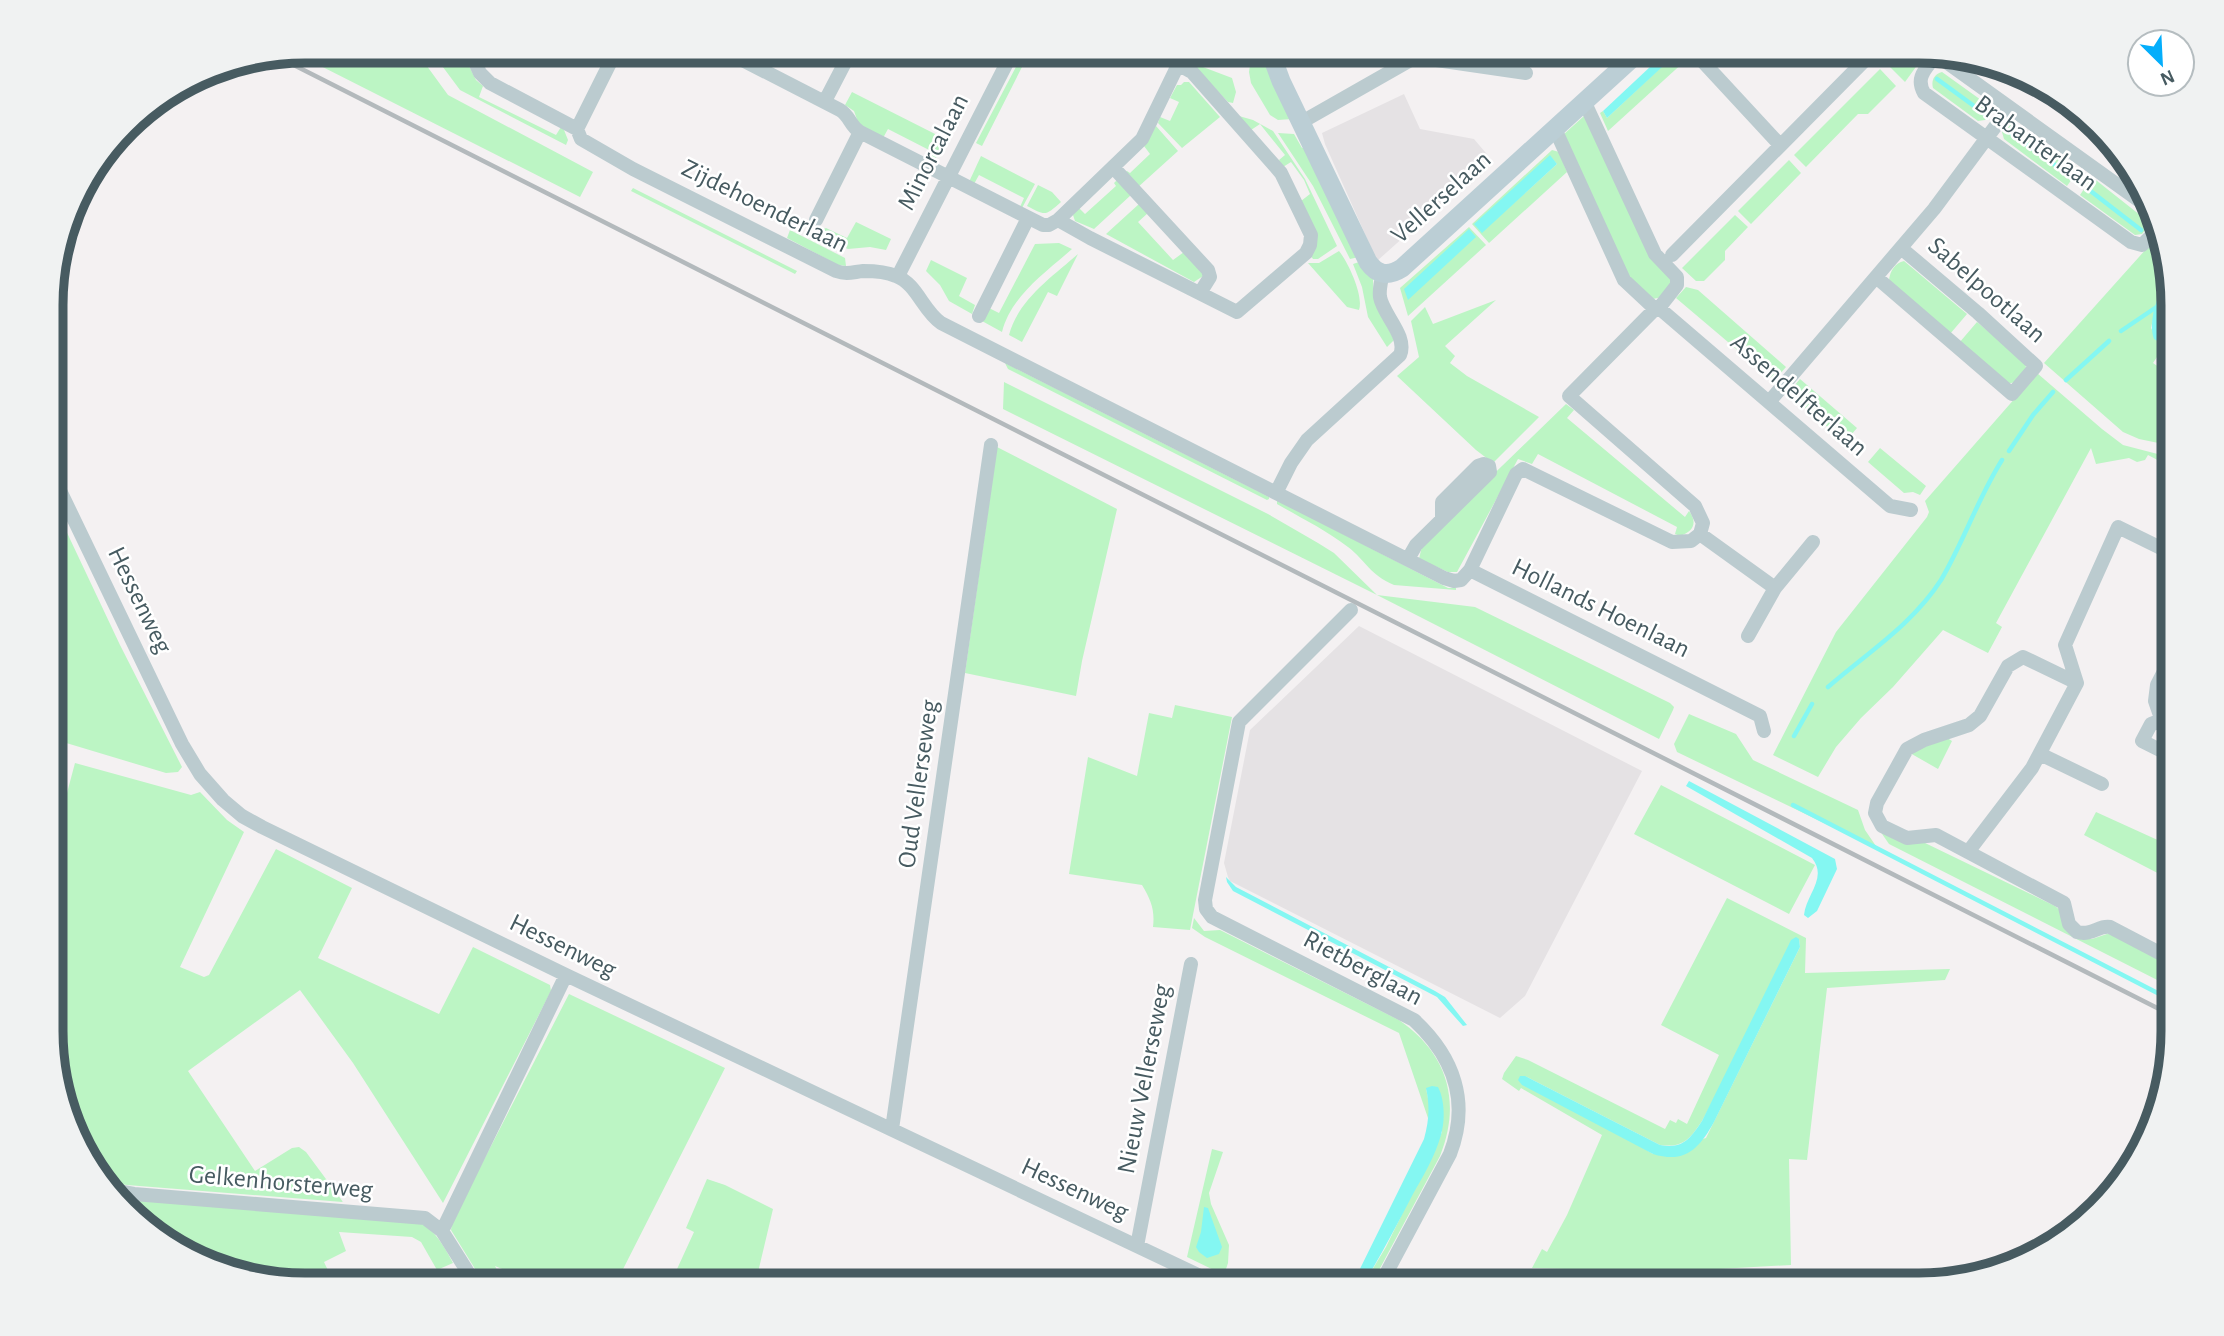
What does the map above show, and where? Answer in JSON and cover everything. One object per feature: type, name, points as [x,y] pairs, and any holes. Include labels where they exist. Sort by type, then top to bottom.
[{"type":"street","points":[[1275,63],[1368,262],[1372,268],[1383,274]]},
{"type":"street","points":[[1300,122],[1400,63]]},
{"type":"street","points":[[1470,63],[1526,73]]},
{"type":"street","name":"Vellerselaan","points":[[1276,493],[1291,463],[1307,440],[1400,355],[1402,350],[1399,337],[1380,294],[1383,274],[1394,273],[1402,268],[1627,63]]},
{"type":"street","points":[[1704,63],[1780,145]]},
{"type":"street","points":[[1672,255],[1861,63]]},
{"type":"street","name":"Zijdehoenderlaan","points":[[476,64],[480,74],[489,83],[577,129],[581,139],[633,169],[836,271],[844,274],[878,272],[898,276]]},
{"type":"street","points":[[577,129],[610,64]]},
{"type":"street","points":[[750,64],[846,113],[850,124],[860,132],[1043,225],[1058,220],[1142,139],[1178,65],[1192,72],[1281,173],[1311,235],[1306,253],[1237,312],[1058,220]]},
{"type":"street","points":[[825,101],[844,64]]},
{"type":"street","name":"Minorcalaan","points":[[898,276],[1006,64]]},
{"type":"street","name":"Brabanterlaan","points":[[1931,64],[1920,78],[1919,84],[1924,93],[2131,242],[2142,245],[2150,237]]},
{"type":"street","name":"Brabanterlaan","points":[[1951,65],[2136,198]]},
{"type":"street","points":[[1470,570],[1516,474],[1523,469],[1672,542],[1691,541],[1700,534],[1703,523],[1695,506],[1569,396],[1677,285],[1677,277],[1654,254],[1585,103]]},
{"type":"street","name":"Sabelpootlaan","points":[[1769,402],[1934,209],[2009,108]]},
{"type":"street","name":"Assendelfterlaan","points":[[1555,130],[1624,280],[1890,506],[1911,510]]},
{"type":"street","points":[[816,220],[860,132]]},
{"type":"street","points":[[1113,167],[1208,270],[1210,277],[1200,293]]},
{"type":"street","points":[[979,316],[1028,218]]},
{"type":"street","name":"Sabelpootlaan","points":[[1876,277],[2012,394],[2036,366],[1901,248]]},
{"type":"street","points":[[898,276],[913,290],[932,317],[941,323],[1276,493]]},
{"type":"street","name":"Oud Vellerseweg","points":[[892,1129],[990,445]]},
{"type":"street","name":"Hollands Hoenlaan","points":[[1276,493],[1454,581],[1461,580],[1470,570],[1760,716],[1764,731]]},
{"type":"street","name":"Hessenweg","points":[[63,497],[182,744],[200,774],[223,800],[242,816],[566,975],[1193,1272]]},
{"type":"street","points":[[1408,559],[1416,545],[1442,517]]},
{"type":"street","points":[[1968,852],[2032,768],[2077,683],[2065,645],[2118,527],[2160,548]]},
{"type":"street","points":[[1700,534],[1775,588]]},
{"type":"street","points":[[1748,636],[1775,588],[1813,542]]},
{"type":"street","name":"Rietberglaan","points":[[1351,610],[1238,722],[1207,888],[1206,909],[1212,917],[1415,1020],[1433,1037],[1447,1060],[1457,1090],[1460,1115],[1457,1136],[1387,1272]]},
{"type":"street","points":[[2077,683],[2023,657],[2007,666],[1980,716],[1969,725],[1924,740],[1907,749],[1877,803],[1875,813],[1882,826],[1907,838],[1936,835],[2064,903],[2068,924],[2077,932],[2094,933],[2105,926],[2110,927],[2160,953]]},
{"type":"street","points":[[2160,681],[2155,692],[2160,717]]},
{"type":"street","points":[[2160,720],[2151,724],[2142,741],[2160,750]]},
{"type":"street","points":[[2040,754],[2102,784]]},
{"type":"street","name":"Nieuw Vellerseweg","points":[[1137,1245],[1191,964]]},
{"type":"street","points":[[468,1273],[442,1231],[566,975]]},
{"type":"street","name":"Gelkenhorsterweg","points":[[126,1192],[425,1218],[442,1231]]},
{"type":"shaded area","points":[[1404,94],[1420,129],[1474,139],[1491,159],[1377,261],[1322,133]]},
{"type":"shaded area","points":[[1359,626],[1642,771],[1525,996],[1500,1018],[1230,881],[1228,877],[1224,863],[1250,730]]},
{"type":"green space","points":[[1190,63],[1202,63],[1203,67],[1232,78],[1236,92],[1233,103],[1228,102]]},
{"type":"green space","points":[[1250,63],[1272,63],[1292,119],[1278,120],[1270,115],[1251,83]]},
{"type":"green space","points":[[1665,63],[1683,63],[1608,131],[1600,113],[1603,111],[1607,118]]},
{"type":"green space","points":[[1886,63],[1919,63],[1905,82]]},
{"type":"green space","points":[[317,64],[425,64],[448,95],[593,172],[580,197]]},
{"type":"green space","points":[[441,64],[457,66],[468,64],[476,80],[483,86],[479,97],[556,135],[561,127],[568,140],[566,145],[460,90]]},
{"type":"green space","points":[[1018,64],[1023,65],[982,146],[976,143]]},
{"type":"green space","points":[[1880,69],[1896,86],[1868,114],[1858,114],[1806,167],[1794,155]]},
{"type":"green space","points":[[1942,72],[1988,105],[1990,114],[1985,120],[1978,121],[1933,88],[1934,78]]},
{"type":"green space","points":[[1189,82],[1220,117],[1182,148],[1158,123],[1160,117],[1170,121],[1179,102],[1170,98],[1177,85]]},
{"type":"green space","points":[[852,92],[945,139],[934,162],[930,160],[933,152],[888,129],[883,138],[859,125],[854,111],[845,105]]},
{"type":"green space","points":[[1239,116],[1253,120],[1273,131],[1305,179],[1337,246],[1318,259],[1311,256],[1301,201],[1310,194],[1304,180],[1291,162],[1283,167],[1279,160],[1285,155],[1260,124],[1251,130]]},
{"type":"green space","points":[[1584,116],[1670,275],[1672,283],[1662,297],[1653,299],[1628,277],[1563,135]]},
{"type":"green space","points":[[2013,122],[2079,169],[2067,186],[2004,139],[2002,132]]},
{"type":"green space","points":[[1156,126],[1178,151],[1137,188],[1123,174],[1127,171],[1130,173],[1150,154],[1144,146]]},
{"type":"green space","points":[[1278,133],[1294,134],[1302,148],[1305,147],[1359,257],[1350,259],[1313,186]]},
{"type":"green space","points":[[1552,150],[1559,152],[1567,172],[1489,243],[1472,224]],"holes":[[[1550,156],[1557,164],[1482,232]]]},
{"type":"green space","points":[[981,156],[1035,184],[1022,208],[1020,207],[1024,198],[979,175],[974,184],[969,182]]},
{"type":"green space","points":[[1789,160],[1801,173],[1751,224],[1738,211]]},
{"type":"green space","points":[[2092,177],[2145,219],[2147,228],[2142,234],[2135,235],[2080,195]]},
{"type":"green space","points":[[1117,180],[1131,195],[1094,229],[1075,221],[1073,215],[1078,207],[1085,214],[1116,186],[1114,183]]},
{"type":"green space","points":[[1038,185],[1052,192],[1061,202],[1045,213],[1027,206]]},
{"type":"green space","points":[[633,188],[797,271],[795,274],[631,191]]},
{"type":"green space","points":[[1139,204],[1148,213],[1138,222],[1173,260],[1184,252],[1202,271],[1203,276],[1194,282],[1106,234]]},
{"type":"green space","points":[[1735,215],[1748,227],[1725,251],[1725,260],[1704,281],[1696,281],[1682,268]]},
{"type":"green space","points":[[856,222],[891,239],[886,250],[870,247],[848,249],[814,233],[826,228],[847,238]]},
{"type":"green space","points":[[1469,227],[1486,245],[1408,316],[1400,288]]},
{"type":"green space","points":[[790,230],[845,258],[846,266],[838,265],[787,238]]},
{"type":"green space","points":[[2152,242],[2160,289],[2151,328],[2160,342],[2160,352],[2153,363],[2160,368],[2160,443],[2123,432],[2044,363]]},
{"type":"green space","points":[[1059,243],[1072,249],[1021,296],[1006,319],[1002,332],[982,321],[989,308],[999,313],[1035,244]]},
{"type":"green space","points":[[1339,251],[1357,288],[1359,310],[1347,307],[1308,263],[1319,263]]},
{"type":"green space","points":[[1078,254],[1057,296],[1048,292],[1022,342],[1009,335],[1013,322],[1028,300]]},
{"type":"green space","points":[[931,260],[967,278],[959,296],[975,305],[972,314],[949,301],[940,285],[926,271]]},
{"type":"green space","points":[[1362,261],[1373,279],[1374,299],[1394,340],[1387,347],[1368,317],[1362,287],[1353,264]]},
{"type":"green space","points":[[1904,261],[1967,314],[1950,334],[1889,280],[1894,268]]},
{"type":"green space","points":[[1686,287],[1698,290],[1786,367],[1774,381],[1676,298]]},
{"type":"green space","points":[[1496,300],[1445,346],[1455,356],[1450,363],[1467,376],[1539,417],[1493,463],[1397,376],[1419,357],[1411,321],[1425,307],[1433,324]]},
{"type":"green space","points":[[1977,322],[2025,362],[2026,368],[2016,382],[2006,384],[1959,343]]},
{"type":"green space","points":[[1005,363],[1269,497],[1269,499],[1008,369]]},
{"type":"green space","points":[[2037,373],[2123,445],[2160,455],[2160,461],[2148,455],[2145,460],[2137,462],[2129,458],[2096,464],[2091,448],[1996,623],[2002,627],[1988,653],[1943,630],[1836,747],[1818,777],[1773,755],[1836,632],[1927,517],[1929,512],[1925,501]]},
{"type":"green space","points":[[1800,379],[1857,428],[1845,442],[1788,393]]},
{"type":"green space","points":[[1004,382],[1268,514],[1334,553],[1377,595],[1003,409]]},
{"type":"green space","points":[[1566,404],[1574,410],[1567,418],[1685,517],[1689,511],[1694,523],[1691,529],[1680,536],[1675,534],[1677,527],[1538,454],[1532,464],[1518,459],[1457,572],[1448,572],[1419,559],[1422,546],[1438,528]]},
{"type":"green space","points":[[997,447],[1117,509],[1076,696],[965,673]]},
{"type":"green space","points":[[1880,448],[1926,486],[1920,495],[1913,492],[1904,493],[1868,462]]},
{"type":"green space","points":[[1277,500],[1456,590],[1394,585],[1386,581],[1348,547],[1277,504]]},
{"type":"green space","points":[[63,524],[182,767],[178,772],[166,773],[63,742]]},
{"type":"green space","points":[[1377,595],[1475,607],[1670,703],[1674,707],[1673,710],[1659,739]]},
{"type":"green space","points":[[1175,705],[1232,717],[1190,930],[1153,927],[1152,905],[1142,885],[1069,874],[1088,757],[1137,776],[1149,713],[1172,718]]},
{"type":"green space","points":[[1689,714],[1736,734],[1753,760],[1858,810],[1865,830],[1878,849],[1677,752],[1674,744]]},
{"type":"green space","points":[[1944,736],[1952,741],[1938,769],[1910,753]]},
{"type":"green space","points":[[75,763],[191,795],[200,792],[227,820],[244,832],[180,967],[204,977],[209,975],[276,849],[352,888],[318,958],[439,1014],[473,947],[550,985],[551,991],[443,1203],[353,1063],[300,990],[188,1071],[255,1171],[292,1148],[299,1147],[306,1152],[343,1202],[118,1184],[88,1138],[76,1109],[65,1063],[63,808]]},
{"type":"green space","points":[[1661,785],[1815,865],[1789,914],[1634,834]]},
{"type":"green space","points":[[2096,812],[2160,841],[2160,874],[2084,835]]},
{"type":"green space","points":[[1878,828],[1923,842],[2055,906],[2083,939],[2110,933],[2160,960],[2160,981],[1889,844]]},
{"type":"green space","points":[[1727,898],[1806,938],[1805,973],[1950,969],[1945,980],[1827,988],[1807,1160],[1789,1159],[1791,1265],[1666,1272],[1532,1268],[1542,1249],[1547,1252],[1567,1215],[1602,1135],[1521,1088],[1519,1091],[1502,1079],[1504,1073],[1516,1056],[1665,1129],[1670,1120],[1676,1123],[1678,1119],[1687,1124],[1719,1055],[1661,1025]],"holes":[[[1799,939],[1800,947],[1706,1138],[1653,1154],[1525,1076],[1660,1145],[1675,1145],[1685,1141],[1702,1121]]]},
{"type":"green space","points":[[1194,918],[1204,931],[1220,930],[1399,1020],[1429,1047],[1439,1063],[1449,1098],[1447,1136],[1440,1156],[1378,1272],[1371,1272],[1386,1247],[1442,1132],[1426,1088],[1429,1121],[1399,1033],[1205,937],[1192,928]]},
{"type":"green space","points":[[569,994],[725,1068],[621,1273],[511,1273],[495,1266],[499,1273],[478,1273],[451,1230],[452,1222]]},
{"type":"green space","points":[[1212,1149],[1223,1152],[1209,1193],[1229,1245],[1225,1272],[1219,1272],[1187,1257]]},
{"type":"green space","points":[[707,1179],[773,1209],[758,1273],[675,1273],[694,1232],[686,1228]]},
{"type":"green space","points":[[130,1197],[420,1221],[439,1240],[453,1263],[437,1270],[421,1242],[412,1237],[339,1232],[346,1251],[324,1262],[329,1273],[273,1271],[212,1255],[184,1241],[158,1223]]},
{"type":"water","points":[[1654,63],[1666,63],[1607,118],[1603,111]]},
{"type":"water","points":[[1550,155],[1557,164],[1482,233],[1474,224]]},
{"type":"water","points":[[1469,229],[1476,237],[1408,300],[1404,289]]},
{"type":"water","points":[[2160,293],[2160,342],[2154,339],[2152,332]]},
{"type":"water","points":[[1689,781],[1835,859],[1837,869],[1817,911],[1808,918],[1804,915],[1818,872],[1812,858],[1686,786]]},
{"type":"water","points":[[1226,877],[1236,887],[1445,997],[1467,1025],[1463,1026],[1437,997],[1233,891]]},
{"type":"water","points":[[1796,937],[1800,947],[1714,1122],[1703,1140],[1690,1152],[1674,1157],[1653,1154],[1522,1085],[1518,1080],[1520,1076],[1525,1076],[1660,1145],[1680,1144],[1690,1138],[1702,1121],[1791,940]]},
{"type":"water","points":[[1438,1087],[1442,1098],[1442,1129],[1436,1150],[1370,1272],[1358,1272],[1424,1139],[1428,1114],[1426,1088]]},
{"type":"water","points":[[1204,1207],[1208,1208],[1222,1247],[1219,1254],[1207,1258],[1196,1247]]},
{"type":"waterway","points":[[1937,79],[1985,114]]},
{"type":"waterway","points":[[2008,131],[2069,175]]},
{"type":"waterway","points":[[2088,189],[2141,230]]},
{"type":"waterway","points":[[2121,331],[2160,305]]},
{"type":"waterway","points":[[2066,380],[2109,341]]},
{"type":"waterway","points":[[2009,451],[2033,415],[2053,392]]},
{"type":"waterway","points":[[1828,687],[1903,625],[1929,596],[1941,580],[2002,460]]},
{"type":"waterway","points":[[1794,736],[1812,704]]},
{"type":"waterway","points":[[1793,805],[2160,994]]},
{"type":"railway","points":[[292,64],[2160,1009]]}]
